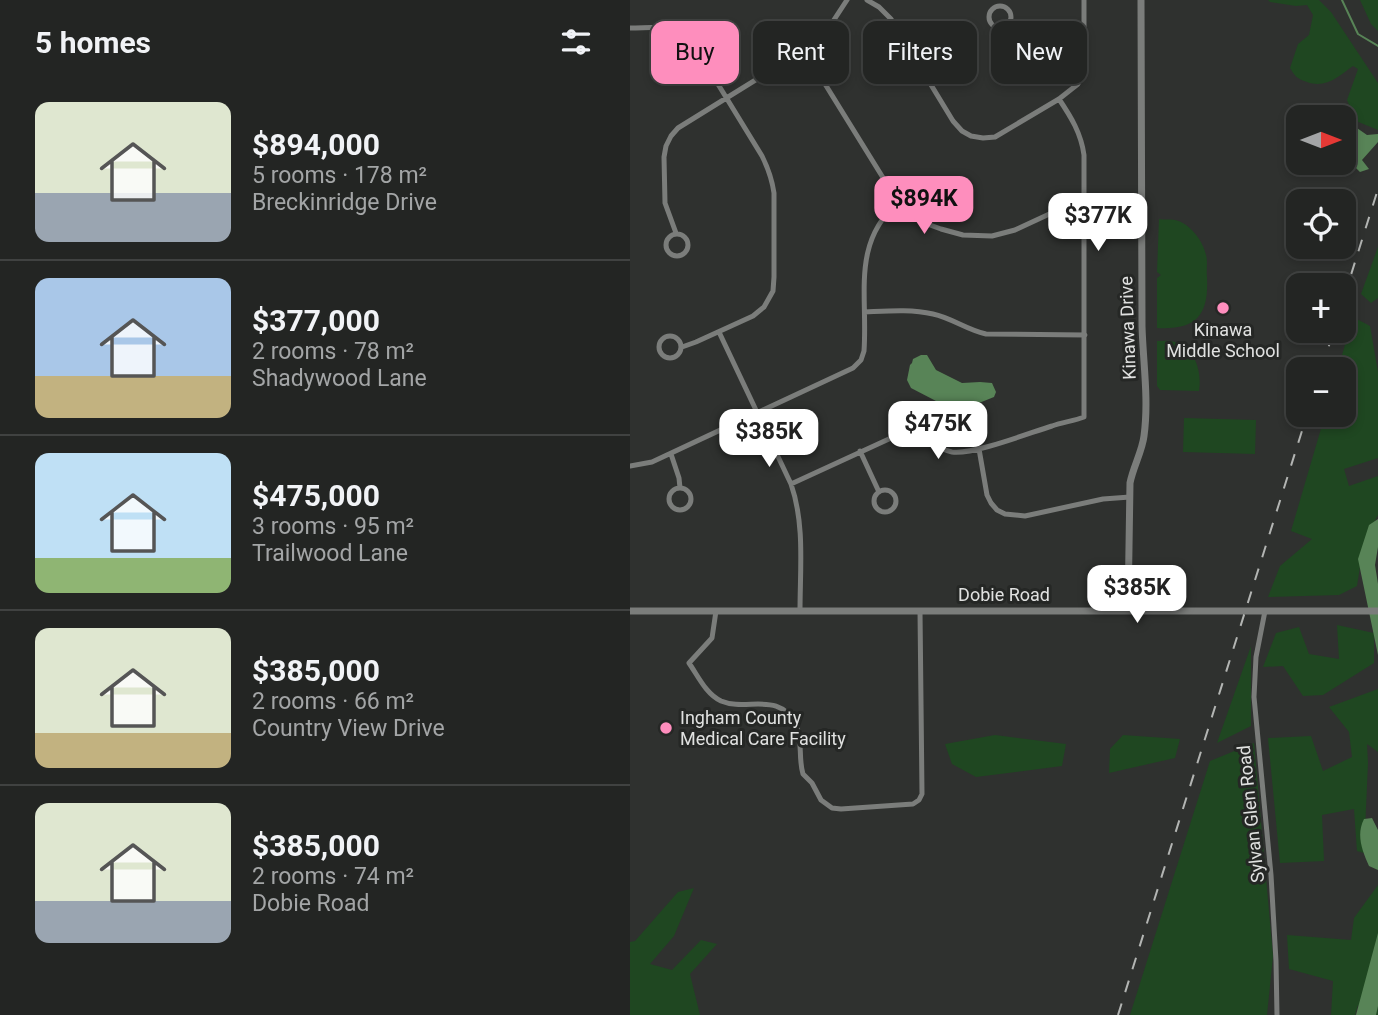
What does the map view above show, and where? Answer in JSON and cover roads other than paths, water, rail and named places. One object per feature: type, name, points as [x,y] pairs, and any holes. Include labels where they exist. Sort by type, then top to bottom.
[{"type":"street","points":[[834,21],[848,0]]},
{"type":"street","points":[[867,0],[891,19],[953,121],[962,131],[983,138],[995,137],[1059,99],[1078,84],[1084,67],[1084,0]]},
{"type":"street","points":[[990,0],[994,7]]},
{"type":"street","name":"Kinawa Drive","points":[[1128,611],[1130,498],[1133,469],[1145,427],[1141,0]]},
{"type":"street","points":[[1002,6],[1009,11],[1011,19],[1006,27],[997,28],[990,23],[988,14],[994,7],[1002,6]]},
{"type":"street","points":[[630,28],[672,29],[684,34],[694,45],[762,156],[770,173],[774,193],[773,291],[764,307],[753,316],[682,347],[679,355],[671,359],[663,356],[659,348],[662,340],[669,336],[678,339],[682,347]]},
{"type":"street","points":[[676,233],[665,202],[666,146],[678,128],[753,82]]},
{"type":"street","points":[[825,84],[898,201],[930,225],[952,233],[974,236],[1001,234],[1058,210],[1142,208]]},
{"type":"street","points":[[790,484],[902,433],[919,434],[938,447],[961,452],[1084,417],[1083,142],[1076,124],[1059,99]]},
{"type":"street","points":[[630,466],[652,462],[671,454],[853,368],[861,360],[864,351],[864,287],[870,241],[884,216],[898,201]]},
{"type":"street","points":[[676,233],[684,235],[688,242],[685,252],[678,256],[671,254],[665,246],[669,236],[676,233]]},
{"type":"street","points":[[865,312],[915,311],[933,314],[975,332],[994,335],[1085,335]]},
{"type":"street","points":[[719,332],[797,503],[800,533],[800,611]]},
{"type":"street","points":[[979,449],[987,495],[991,503],[1005,514],[1025,516],[1103,499],[1130,498]]},
{"type":"street","points":[[860,451],[879,492]]},
{"type":"street","points":[[671,454],[680,488]]},
{"type":"street","points":[[680,488],[687,490],[691,499],[690,506],[681,511],[673,508],[669,498],[673,491],[680,488]]},
{"type":"street","points":[[890,491],[895,497],[891,510],[884,513],[875,507],[874,497],[879,492],[890,491]]},
{"type":"street","name":"Dobie Road","points":[[630,611],[1378,611]]},
{"type":"street","points":[[716,611],[712,638],[689,663],[708,691],[720,700],[730,703],[770,704],[789,715],[799,733],[803,774],[827,806],[841,809],[913,804],[922,794],[920,611]]},
{"type":"street","name":"Sylvan Glen Road","points":[[1265,611],[1256,657],[1254,697],[1271,874],[1277,1015]]},
{"type":"waterway","points":[[1342,0],[1358,34],[1378,46]]},
{"type":"railway","points":[[1352,273],[1378,189]]},
{"type":"railway","points":[[1325,357],[1330,343]]},
{"type":"railway","points":[[1118,1015],[1303,427]]},
{"type":"place","name":"Kinawa Middle School","points":[[1223,308]]},
{"type":"place","name":"Ingham County Medical Care Facility","points":[[666,728]]}]
